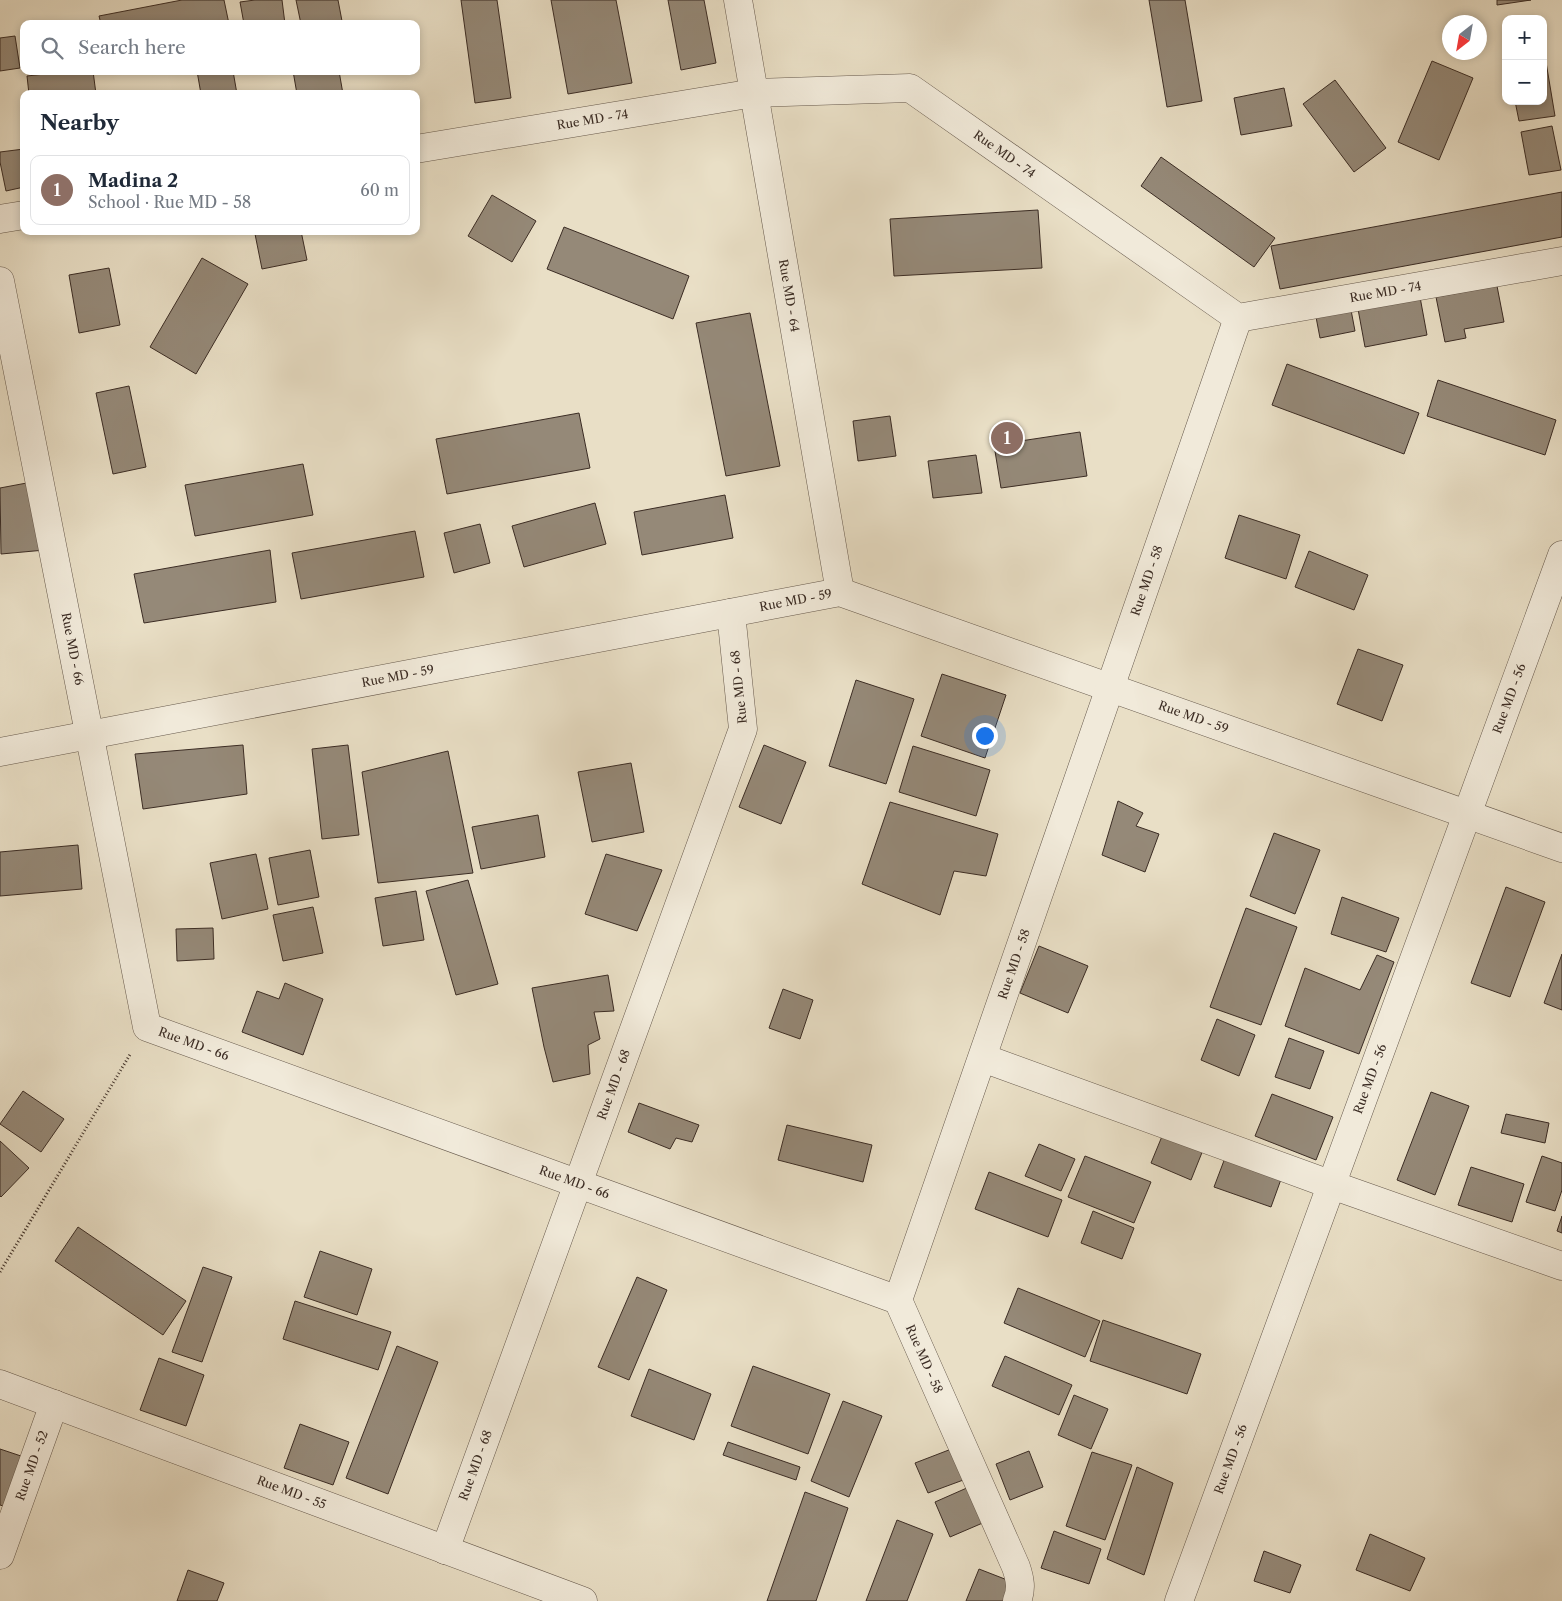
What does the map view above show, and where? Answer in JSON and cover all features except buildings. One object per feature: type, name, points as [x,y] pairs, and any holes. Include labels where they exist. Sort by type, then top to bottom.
[{"type":"street","name":"Rue MD - 64","points":[[738,0],[840,592]]},
{"type":"street","name":"Rue MD - 74","points":[[420,148],[754,93],[910,88],[1238,318],[1562,261]]},
{"type":"street","points":[[0,219],[20,216]]},
{"type":"street","name":"Rue MD - 66","points":[[0,281],[147,1027],[898,1300]]},
{"type":"street","name":"Rue MD - 58","points":[[1018,1601],[1020,1580],[1016,1567],[898,1300],[1238,318]]},
{"type":"street","name":"Rue MD - 56","points":[[1179,1601],[1562,555]]},
{"type":"street","name":"Rue MD - 59","points":[[0,752],[840,592],[1562,848]]},
{"type":"street","name":"Rue MD - 68","points":[[446,1550],[743,729],[731,613]]},
{"type":"street","points":[[983,1058],[1332,1185],[1562,1266]]},
{"type":"street","name":"Rue MD - 55","points":[[0,1384],[583,1601]]},
{"type":"street","name":"Rue MD - 52","points":[[0,1555],[54,1404]]},
{"type":"path","points":[[0,1272],[147,1027]]},
{"type":"place","name":"Madina 2","points":[[1007,438]]}]
